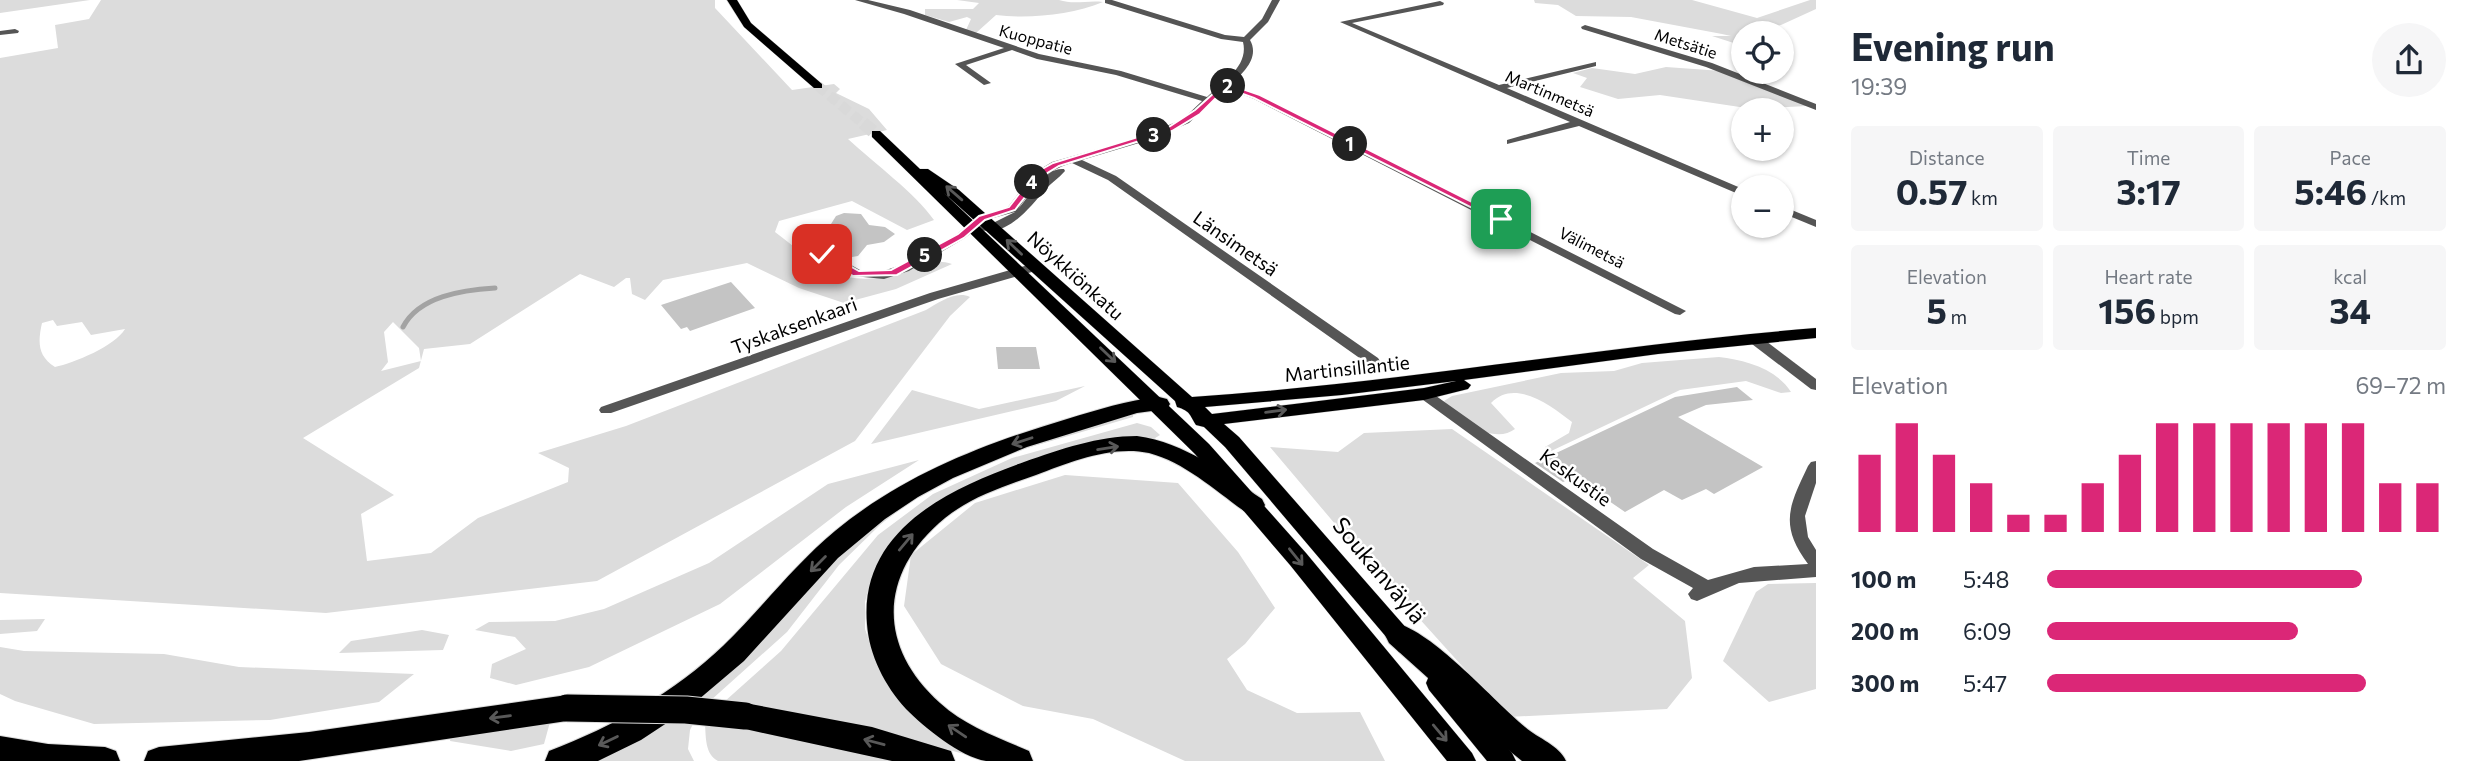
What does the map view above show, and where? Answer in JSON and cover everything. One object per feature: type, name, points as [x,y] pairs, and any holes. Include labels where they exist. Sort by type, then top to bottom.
[{"type":"highway","points":[[560,761],[627,732],[691,691],[732,654],[844,538],[908,489],[942,471],[994,450],[1136,406],[1159,404]]},
{"type":"highway","points":[[1018,761],[970,739],[929,713],[895,672],[882,642],[878,599],[886,570],[913,533],[937,511],[998,481],[1052,460],[1122,445],[1152,446],[1171,453],[1253,505]]},
{"type":"highway","points":[[1399,635],[1468,693],[1509,734],[1532,752],[1551,761]]},
{"type":"highway","points":[[159,761],[309,746],[567,708],[686,710],[745,716],[861,738],[940,761]]},
{"type":"highway","points":[[0,750],[48,758],[105,761]]},
{"type":"main road","points":[[732,0],[747,25],[818,86]]},
{"type":"main road","name":"Nöykkiönkatu","points":[[876,134],[912,165],[929,186],[982,224],[1178,425]]},
{"type":"main road","name":"Nöykkiönkatu","points":[[1028,270],[1208,420]]},
{"type":"main road","name":"Martinsillantie","points":[[1159,404],[1328,392],[1753,338],[1816,333]]},
{"type":"main road","name":"Martinsillantie","points":[[1178,425],[1424,394],[1539,366]]},
{"type":"main road","name":"Soukanväylä","points":[[1208,420],[1253,465],[1503,761]]},
{"type":"main road","points":[[1178,425],[1253,505],[1463,761]]},
{"type":"street","name":"Kuoppatie","points":[[859,0],[907,12],[1010,48],[1107,71],[1208,100]]},
{"type":"street","points":[[822,254],[857,274],[884,275],[905,268],[982,224],[1027,209],[1038,190],[1070,162],[1170,130],[1186,121],[1248,61],[1246,40],[1265,20],[1276,0]]},
{"type":"street","points":[[1108,1],[1224,37],[1246,40]]},
{"type":"street","points":[[907,12],[913,7],[909,2]]},
{"type":"street","name":"Martinmetsä","points":[[1440,3],[1345,22],[1731,188]]},
{"type":"street","name":"Metsätie","points":[[1585,27],[1709,65],[1816,107]]},
{"type":"street","points":[[0,33],[15,31]]},
{"type":"street","points":[[987,83],[959,64],[1010,48]]},
{"type":"street","points":[[1498,88],[1593,64]]},
{"type":"street","name":"Välimetsä","points":[[1225,85],[1257,97],[1681,311]]},
{"type":"street","points":[[1510,142],[1579,122]]},
{"type":"street","name":"Länsimetsä","points":[[1070,162],[1112,178],[1373,361]]},
{"type":"street","points":[[1794,214],[1816,224]]},
{"type":"street","name":"Tyskaksenkaari","points":[[606,410],[934,296],[1028,270]]},
{"type":"street","points":[[1753,338],[1816,386]]},
{"type":"street","name":"Keskustie","points":[[1424,394],[1647,554],[1702,590],[1742,575],[1816,570]]},
{"type":"street","points":[[1816,466],[1794,520],[1799,542],[1816,562]]},
{"type":"shaded area","points":[[0,0],[90,0],[0,13]]},
{"type":"shaded area","points":[[101,0],[715,0],[715,8],[792,90],[834,84],[840,89],[836,93],[869,109],[887,130],[848,139],[905,189],[934,220],[907,230],[852,201],[779,221],[775,232],[820,265],[849,277],[884,277],[934,262],[952,264],[896,289],[844,303],[799,288],[747,263],[663,280],[645,300],[632,294],[630,278],[614,287],[580,274],[470,344],[424,349],[421,361],[419,368],[303,438],[394,495],[361,514],[367,561],[431,553],[478,518],[568,482],[569,468],[538,453],[626,426],[926,310],[947,298],[959,295],[970,297],[950,316],[855,441],[597,581],[326,613],[0,593],[0,58],[58,48],[55,25],[89,19]],"holes":[[[53,320],[57,326],[82,322],[91,335],[125,329],[113,342],[83,358],[55,367],[42,353],[40,336],[42,323]],[[393,322],[419,348],[421,361],[381,371],[388,362],[384,332]]]},
{"type":"shaded area","points":[[957,0],[1103,2],[1050,15],[996,15],[976,33],[966,30],[971,19],[967,17],[949,22],[925,15],[925,9],[973,9],[979,3]]},
{"type":"shaded area","points":[[1534,0],[1692,0],[1757,18],[1810,0],[1816,0],[1816,9],[1790,21],[1731,21],[1731,36],[1631,17],[1576,16],[1558,5],[1535,3]]},
{"type":"shaded area","points":[[1712,36],[1731,36],[1731,42]]},
{"type":"shaded area","points":[[1666,67],[1722,71],[1731,75],[1731,84],[1754,84],[1788,98],[1731,98],[1731,106],[1660,95],[1618,99],[1580,87],[1587,78],[1573,73],[1592,68],[1635,74]]},
{"type":"shaded area","points":[[1794,101],[1807,106],[1794,107]]},
{"type":"shaded area","points":[[1719,357],[1739,360],[1768,371],[1791,392],[1781,393],[1746,381],[1680,390],[1547,453],[1545,447],[1569,433],[1572,422],[1543,402],[1522,394],[1501,396],[1491,403],[1515,429],[1497,434],[1467,423],[1444,401],[1452,396],[1561,373],[1614,371],[1642,363]]},
{"type":"shaded area","points":[[1085,386],[1056,401],[871,444],[912,390],[979,409]]},
{"type":"shaded area","points":[[1133,413],[1133,417],[996,457],[952,476],[915,498],[881,524],[839,565],[787,632],[700,710],[690,730],[688,749],[694,761],[588,761],[815,578],[904,498],[982,459]]},
{"type":"shaded area","points":[[1137,423],[1151,427],[1160,435],[1152,440],[968,485],[930,506],[902,528],[885,549],[873,572],[865,602],[865,629],[879,669],[894,692],[992,761],[839,722],[724,702],[781,651],[878,535],[933,494],[1012,458]]},
{"type":"shaded area","points":[[1452,429],[1649,565],[1633,578],[1685,621],[1692,678],[1667,709],[1508,717],[1352,544],[1270,447],[1338,452],[1364,433]]},
{"type":"shaded area","points":[[919,460],[846,507],[720,604],[589,667],[516,685],[490,678],[492,664],[526,649],[515,637],[475,630],[489,622],[555,621],[604,609],[709,563],[828,484]]},
{"type":"shaded area","points":[[1065,475],[1178,483],[1238,552],[1275,608],[1245,644],[1227,659],[1247,690],[1297,713],[1360,712],[1385,761],[1185,761],[1093,719],[1023,706],[941,664],[904,606],[911,555],[975,503]]},
{"type":"shaded area","points":[[1816,583],[1816,689],[1769,702],[1723,661],[1756,592],[1768,584]]},
{"type":"shaded area","points":[[45,619],[37,631],[0,634],[0,620]]},
{"type":"shaded area","points":[[422,630],[449,635],[443,650],[339,653],[351,641]]},
{"type":"shaded area","points":[[0,647],[24,651],[164,654],[239,667],[414,674],[379,702],[270,720],[94,724],[15,701],[0,694]]},
{"type":"shaded area","points":[[550,722],[544,744],[511,751],[450,741],[452,733]]},
{"type":"shaded area","points":[[705,724],[742,727],[895,761],[718,761],[708,750]]},
{"type":"building","points":[[844,213],[861,214],[869,225],[885,227],[895,234],[884,242],[867,245],[858,256],[846,258],[829,249],[828,245],[812,242],[804,236],[809,229],[831,224],[836,216]]},
{"type":"building","points":[[731,282],[755,308],[690,331],[687,327],[681,329],[661,305]]},
{"type":"building","points":[[996,347],[1036,347],[1040,369],[998,369]]},
{"type":"building","points":[[1737,387],[1753,400],[1706,405],[1678,417],[1763,467],[1714,494],[1706,489],[1682,500],[1664,490],[1625,512],[1574,477],[1563,482],[1535,463],[1675,397]]},
{"type":"waterway","points":[[403,327],[420,308],[431,302],[456,293],[495,288]]},
{"type":"tunnel","points":[[818,86],[865,125]]},
{"type":"tunnel","points":[[863,123],[876,134]]},
{"type":"route","points":[[822,254],[857,274],[884,275],[905,268],[961,236],[982,218],[1012,209],[1038,175],[1056,164],[1170,130],[1197,112],[1225,85],[1257,97],[1501,219]]}]
